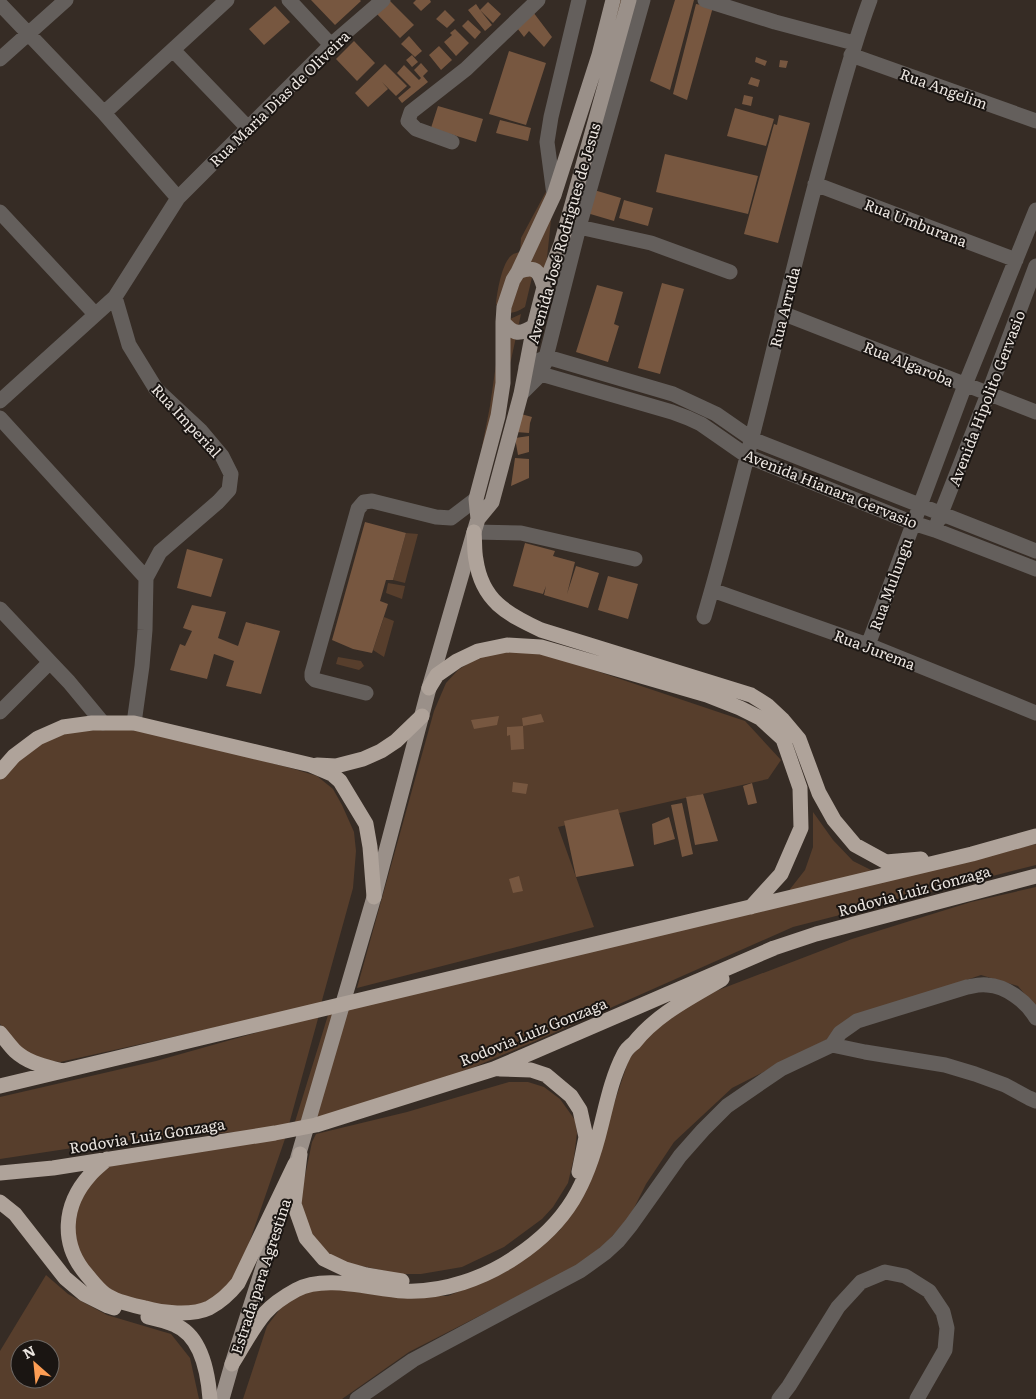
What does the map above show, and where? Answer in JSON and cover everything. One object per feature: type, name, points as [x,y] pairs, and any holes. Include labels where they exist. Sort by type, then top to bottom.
[{"type":"highway","points":[[476,526],[476,560],[486,590],[496,603],[515,618],[541,630],[751,695],[767,705],[799,739],[819,793],[834,820],[855,845],[886,862],[972,854]]},
{"type":"highway","points":[[429,688],[437,676],[457,661],[478,651],[507,645],[541,647],[706,695],[760,718],[783,739],[800,788],[801,828],[781,874],[751,907]]},
{"type":"highway","points":[[311,765],[336,766],[363,759],[381,751],[396,741],[422,716]]},
{"type":"highway","points":[[0,772],[14,756],[38,738],[63,727],[92,723],[134,723],[311,765],[332,774],[340,781],[366,824],[374,897]]},
{"type":"highway","name":"Rodovia Luiz Gonzaga","points":[[0,1086],[972,854],[1036,836]]},
{"type":"highway","name":"Rodovia Luiz Gonzaga","points":[[0,1174],[53,1168],[274,1133],[316,1124],[494,1069],[774,948],[816,934],[1036,876]]},
{"type":"highway","points":[[232,1364],[266,1312],[284,1298],[305,1286],[332,1283],[406,1291],[436,1290],[473,1279],[496,1268],[538,1241],[559,1221],[582,1184],[596,1148],[614,1077],[625,1053],[644,1030],[659,1018],[774,948]]},
{"type":"highway","points":[[0,1033],[15,1051],[25,1058],[34,1063],[61,1071]]},
{"type":"highway","points":[[300,1154],[294,1204],[306,1238],[324,1259],[345,1269],[366,1275],[416,1282],[460,1274],[476,1267],[524,1241],[555,1214],[570,1192],[580,1169],[586,1137],[580,1110],[571,1096],[546,1075],[532,1070],[494,1069]]},
{"type":"highway","points":[[107,1159],[90,1175],[82,1186],[74,1199],[69,1215],[70,1245],[78,1265],[106,1295],[119,1301],[160,1312],[196,1312],[218,1302],[230,1293],[238,1283],[300,1154]]},
{"type":"highway","points":[[0,1202],[15,1214],[64,1278],[84,1294],[108,1306],[175,1325],[189,1335],[196,1343],[203,1361],[210,1399]]},
{"type":"main road","name":"Avenida José Rodrigues de Jesus","points":[[476,526],[476,499],[498,416],[503,383],[503,322],[506,298],[554,195],[596,64],[613,0]]},
{"type":"main road","name":"Avenida José Rodrigues de Jesus","points":[[476,526],[492,502],[521,394],[534,326],[544,287],[561,244],[629,0]]},
{"type":"main road","points":[[518,272],[527,268],[535,269],[540,274],[544,287]]},
{"type":"main road","points":[[503,322],[510,330],[518,333],[534,326]]},
{"type":"main road","name":"Estrada para Agrestina","points":[[222,1399],[300,1154],[374,897],[429,688],[476,526]]},
{"type":"street","points":[[0,58],[66,0]]},
{"type":"street","points":[[104,113],[227,0]]},
{"type":"street","points":[[289,0],[331,45]]},
{"type":"street","name":"Rua Maria Dias de Oliveira","points":[[0,401],[115,297],[178,198],[331,45],[382,0]]},
{"type":"street","points":[[452,142],[416,129],[408,121],[411,112],[466,69],[538,0]]},
{"type":"street","points":[[521,394],[541,374],[547,358],[579,227],[643,0]]},
{"type":"street","name":"Rua Angelim","points":[[704,0],[853,49],[1036,122]]},
{"type":"street","name":"Rua Arruda","points":[[704,617],[748,456],[815,184],[853,49],[870,0]]},
{"type":"street","points":[[554,195],[547,142],[573,2]]},
{"type":"street","points":[[0,4],[104,113],[178,198]]},
{"type":"street","points":[[172,50],[248,128]]},
{"type":"street","name":"Rua Umburana","points":[[815,184],[1016,260]]},
{"type":"street","name":"Rua Mulungu","points":[[868,644],[965,385],[1036,210]]},
{"type":"street","points":[[0,212],[95,314]]},
{"type":"street","points":[[561,244],[579,227]]},
{"type":"street","points":[[579,227],[651,243],[730,272]]},
{"type":"street","name":"Avenida Hipolito Gervasio","points":[[935,530],[1036,267]]},
{"type":"street","name":"Rua Imperial","points":[[115,297],[130,345],[156,389],[201,432],[222,456],[231,474],[229,490],[218,502],[160,552],[146,578],[145,630],[134,723]]},
{"type":"street","name":"Rua Algaroba","points":[[782,313],[1036,412]]},
{"type":"street","points":[[526,366],[547,358]]},
{"type":"street","name":"Avenida Hianara Gervasio","points":[[547,358],[673,394],[716,414],[752,439],[1036,551]]},
{"type":"street","name":"Avenida Hianara Gervasio","points":[[541,374],[688,418],[701,424],[748,456],[913,523],[1036,569]]},
{"type":"street","points":[[0,418],[146,578]]},
{"type":"street","points":[[366,693],[315,680],[312,677],[358,509],[364,502],[372,501],[436,517],[451,518],[476,499]]},
{"type":"street","points":[[476,526],[521,533],[635,560]]},
{"type":"street","name":"Rua Jurema","points":[[712,590],[868,644],[1036,713]]},
{"type":"street","points":[[0,609],[69,682],[104,723]]},
{"type":"street","points":[[0,712],[50,662]]},
{"type":"street","points":[[357,1399],[412,1360],[580,1271],[606,1253],[631,1225],[680,1156],[702,1130],[727,1106],[781,1069],[832,1045],[840,1033],[857,1021],[979,985],[989,985],[1013,994],[1033,1012],[1036,1018]]},
{"type":"street","points":[[832,1045],[945,1065],[1005,1085],[1036,1101]]},
{"type":"street","points":[[779,1399],[838,1307],[861,1282],[885,1272],[905,1276],[929,1291],[943,1312],[947,1328],[945,1350],[917,1399]]},
{"type":"shaded area","points":[[613,0],[622,0],[620,30],[583,107],[552,210],[544,287],[534,269],[525,307],[510,313],[507,312],[496,304],[505,264],[514,254],[520,252],[521,238],[570,147]]},
{"type":"shaded area","points":[[521,314],[511,360],[481,452],[496,364],[510,319]]},
{"type":"shaded area","points":[[406,533],[418,534],[405,583],[393,580]]},
{"type":"shaded area","points":[[388,583],[405,586],[402,599],[386,593]]},
{"type":"shaded area","points":[[384,617],[394,621],[384,657],[373,650]]},
{"type":"shaded area","points":[[512,648],[543,653],[745,721],[781,760],[768,779],[558,827],[594,927],[357,988],[434,711],[446,683],[458,670],[483,654]]},
{"type":"shaded area","points":[[338,657],[361,661],[364,666],[359,670],[336,664]]},
{"type":"shaded area","points":[[135,727],[317,776],[333,789],[354,832],[356,851],[353,888],[321,1004],[60,1062],[40,1058],[19,1046],[0,1024],[0,780],[17,761],[43,742],[69,732]]},
{"type":"shaded area","points":[[813,812],[833,840],[853,861],[879,874],[787,893],[805,870],[813,847]]},
{"type":"shaded area","points":[[1036,844],[1036,865],[793,927],[460,1073],[294,1125],[329,1012]]},
{"type":"shaded area","points":[[1036,887],[1036,1008],[1018,986],[981,975],[880,1010],[732,1088],[674,1142],[646,1184],[630,1216],[608,1241],[579,1265],[409,1352],[342,1399],[243,1399],[267,1326],[283,1305],[301,1292],[328,1288],[386,1296],[448,1296],[505,1272],[560,1230],[584,1193],[629,1059],[651,1032],[668,1017],[708,994],[852,939],[971,902]]},
{"type":"shaded area","points":[[319,1015],[288,1128],[119,1141],[0,1159],[0,1097],[156,1061]]},
{"type":"shaded area","points":[[509,1082],[528,1082],[544,1087],[560,1099],[575,1120],[577,1133],[568,1183],[553,1207],[542,1219],[504,1247],[462,1267],[421,1274],[400,1274],[347,1263],[326,1253],[309,1233],[299,1205],[312,1142],[316,1134],[407,1112]]},
{"type":"shaded area","points":[[287,1133],[236,1281],[208,1305],[160,1309],[106,1293],[71,1244],[76,1200],[108,1163]]},
{"type":"shaded area","points":[[46,1275],[68,1294],[107,1315],[171,1334],[190,1358],[199,1399],[0,1399],[0,1351]]},
{"type":"building","points":[[311,0],[360,0],[361,1],[335,25]]},
{"type":"building","points":[[389,0],[414,25],[400,38],[376,13]]},
{"type":"building","points":[[416,0],[430,0],[431,2],[421,11],[413,3]]},
{"type":"building","points":[[675,0],[694,0],[670,90],[650,81]]},
{"type":"building","points":[[488,2],[501,14],[493,23],[480,10]]},
{"type":"building","points":[[476,4],[492,25],[485,31],[468,10]]},
{"type":"building","points":[[696,4],[713,7],[687,100],[673,94]]},
{"type":"building","points":[[275,6],[290,22],[264,45],[249,29]]},
{"type":"building","points":[[530,8],[552,37],[544,47],[529,31],[524,37],[514,24]]},
{"type":"building","points":[[445,10],[455,20],[447,28],[436,19]]},
{"type":"building","points":[[468,20],[481,32],[475,39],[462,26]]},
{"type":"building","points":[[455,29],[469,43],[456,56],[444,42],[452,35],[450,33]]},
{"type":"building","points":[[409,36],[422,51],[415,57],[401,44]]},
{"type":"building","points":[[354,41],[375,63],[357,81],[336,59]]},
{"type":"building","points":[[439,46],[452,60],[441,70],[429,55]]},
{"type":"building","points":[[509,51],[546,63],[526,125],[489,114]]},
{"type":"building","points":[[412,55],[418,62],[412,67],[406,60]]},
{"type":"building","points":[[756,57],[767,61],[765,66],[755,62]]},
{"type":"building","points":[[780,60],[788,61],[786,68],[779,67]]},
{"type":"building","points":[[421,63],[428,71],[423,76],[428,82],[402,103],[398,98],[411,87],[397,73],[404,65],[419,80],[421,78],[414,70]]},
{"type":"building","points":[[385,64],[407,86],[396,96],[382,82],[388,89],[368,107],[355,93]]},
{"type":"building","points":[[751,77],[760,80],[758,87],[748,84]]},
{"type":"building","points":[[744,95],[753,97],[751,106],[742,104]]},
{"type":"building","points":[[438,106],[483,119],[476,142],[431,128]]},
{"type":"building","points":[[735,108],[774,119],[766,146],[727,136]]},
{"type":"building","points":[[779,115],[810,123],[778,243],[744,234],[774,124],[777,125]]},
{"type":"building","points":[[500,120],[531,128],[528,141],[496,133]]},
{"type":"building","points":[[665,154],[758,176],[748,214],[656,192]]},
{"type":"building","points":[[594,190],[621,198],[614,221],[587,213]]},
{"type":"building","points":[[624,200],[653,208],[648,226],[619,218]]},
{"type":"building","points":[[662,283],[684,289],[660,374],[638,368]]},
{"type":"building","points":[[597,285],[623,292],[614,324],[619,326],[608,362],[576,352]]},
{"type":"building","points":[[521,414],[532,417],[529,433],[516,432]]},
{"type":"building","points":[[529,436],[529,452],[518,455],[515,438]]},
{"type":"building","points":[[515,458],[529,459],[529,478],[511,486]]},
{"type":"building","points":[[365,522],[406,533],[393,580],[386,580],[380,601],[388,604],[372,653],[353,649],[332,640]]},
{"type":"building","points":[[525,543],[555,551],[553,556],[575,562],[567,594],[576,566],[599,573],[588,608],[544,595],[546,586],[543,594],[513,586]]},
{"type":"building","points":[[187,549],[223,559],[211,597],[177,588]]},
{"type":"building","points":[[608,576],[638,584],[628,619],[598,610]]},
{"type":"building","points":[[192,605],[226,612],[218,638],[238,646],[246,622],[280,631],[261,694],[226,686],[234,661],[214,654],[207,679],[170,670],[180,644],[185,646],[192,631],[183,628]]},
{"type":"building","points":[[541,714],[544,722],[523,726],[522,718]]},
{"type":"building","points":[[499,716],[497,725],[474,729],[471,720]]},
{"type":"building","points":[[523,726],[524,749],[511,750],[510,735],[507,736],[507,727]]},
{"type":"building","points":[[513,782],[528,784],[526,794],[512,792]]},
{"type":"building","points":[[752,783],[757,803],[748,805],[743,786]]},
{"type":"building","points":[[703,794],[718,841],[695,845],[686,797]]},
{"type":"building","points":[[682,803],[693,854],[682,857],[671,805]]},
{"type":"building","points":[[618,809],[634,866],[576,877],[564,821]]},
{"type":"building","points":[[669,817],[675,839],[654,845],[652,824]]},
{"type":"building","points":[[519,876],[523,891],[513,893],[509,879]]}]
